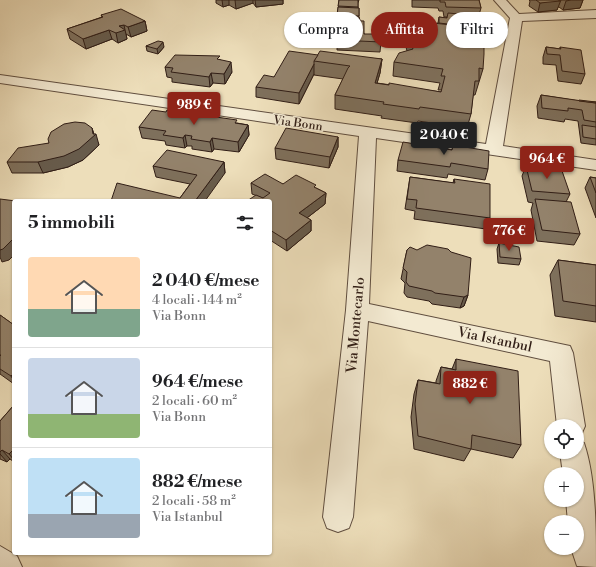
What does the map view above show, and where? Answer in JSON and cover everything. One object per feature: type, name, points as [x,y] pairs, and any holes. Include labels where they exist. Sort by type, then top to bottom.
[{"type":"street","points":[[500,0],[516,18]]},
{"type":"street","points":[[516,18],[596,14]]},
{"type":"street","points":[[494,150],[516,18]]},
{"type":"street","name":"Via Bonn","points":[[0,79],[596,165]]},
{"type":"street","name":"Via Montecarlo","points":[[338,517],[357,310],[368,133]]},
{"type":"street","name":"Via Istanbul","points":[[357,310],[561,353],[570,419]]},
{"type":"street","points":[[575,459],[588,555]]},
{"type":"street","points":[[0,562],[6,567]]},
{"type":"building","points":[[339,0],[358,0],[358,7],[338,6]]},
{"type":"building","points":[[440,0],[479,0],[481,8],[446,7],[445,2],[440,2]]},
{"type":"building","points":[[536,0],[558,0],[560,1],[540,3]]},
{"type":"building","points":[[338,7],[359,8],[359,12],[337,12]]},
{"type":"building","points":[[121,9],[145,21],[128,27],[124,25],[119,26],[125,30],[116,33],[109,30],[83,39],[67,29],[103,17],[101,15]]},
{"type":"building","points":[[439,17],[446,18],[446,24],[439,23]]},
{"type":"building","points":[[363,21],[364,34],[371,34],[371,42],[363,41]]},
{"type":"building","points":[[438,24],[446,24],[446,48],[484,48],[483,69],[479,68],[479,81],[475,81],[471,114],[383,104],[384,102],[335,95],[350,66],[314,61],[320,51],[382,59],[375,83],[389,85],[389,83],[441,92],[445,76],[441,76],[443,69],[394,62],[399,53],[413,49],[438,48]]},
{"type":"building","points":[[158,41],[163,42],[157,49],[146,46]]},
{"type":"building","points":[[546,47],[581,50],[585,74],[562,71],[560,55],[547,54]]},
{"type":"building","points":[[289,51],[318,55],[299,93],[256,87],[264,75],[274,77]]},
{"type":"building","points":[[175,55],[220,56],[217,59],[231,62],[224,74],[211,73],[209,77],[171,72],[173,68],[165,67]]},
{"type":"building","points":[[541,95],[596,103],[596,122],[584,120],[582,110],[568,108],[568,111],[542,108]]},
{"type":"building","points":[[579,101],[596,102],[596,103]]},
{"type":"building","points":[[152,110],[166,112],[167,110],[237,120],[235,123],[248,125],[238,142],[212,138],[210,142],[191,139],[192,136],[185,135],[183,138],[163,135],[166,131],[139,127]]},
{"type":"building","points":[[75,122],[85,123],[92,128],[93,134],[96,134],[79,149],[64,156],[38,162],[7,162],[18,148],[49,143],[48,139],[51,132],[64,124]]},
{"type":"building","points":[[582,125],[596,127],[596,139],[583,137]]},
{"type":"building","points":[[286,128],[338,137],[330,157],[275,148]]},
{"type":"building","points":[[403,142],[452,150],[453,145],[489,151],[488,169],[451,163],[450,167],[398,160]]},
{"type":"building","points":[[167,150],[224,162],[196,199],[112,199],[117,183],[180,198],[197,175],[153,166]]},
{"type":"building","points":[[526,166],[561,168],[570,194],[532,191]]},
{"type":"building","points":[[265,174],[283,184],[296,175],[316,185],[314,187],[326,193],[299,213],[311,220],[286,240],[272,231],[272,199],[250,199],[256,195],[263,198],[270,193],[251,183]]},
{"type":"building","points":[[410,177],[455,183],[454,179],[490,184],[490,218],[416,208],[417,200],[407,199]]},
{"type":"building","points":[[590,177],[596,178],[596,193]]},
{"type":"building","points":[[0,199],[12,200],[12,240],[0,250]]},
{"type":"building","points":[[535,199],[571,202],[580,234],[542,230]]},
{"type":"building","points":[[499,243],[519,247],[521,259],[500,257]]},
{"type":"building","points":[[427,245],[448,249],[451,252],[471,258],[468,295],[464,297],[435,293],[409,286],[406,282],[407,272],[403,268],[407,250],[410,247],[417,250]]},
{"type":"building","points":[[558,260],[596,265],[596,306],[563,301]]},
{"type":"building","points":[[0,315],[12,324],[11,376],[0,369]]},
{"type":"building","points":[[456,359],[518,371],[521,445],[472,435],[471,449],[418,436],[415,404],[418,380],[440,384],[441,367],[456,370]]},
{"type":"building","points":[[12,407],[12,451],[9,454],[2,450],[0,452],[0,421]]}]
